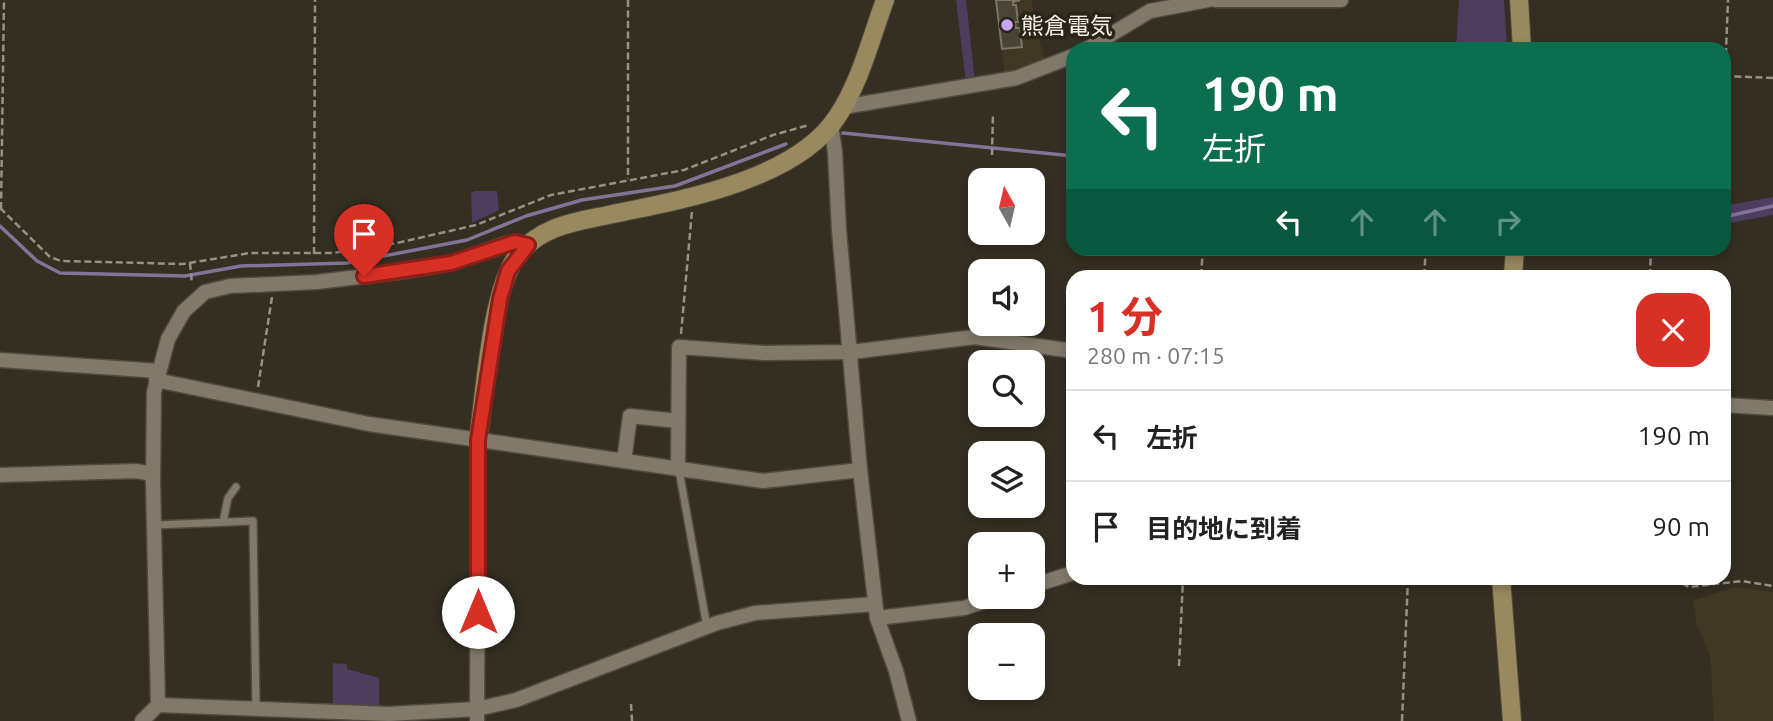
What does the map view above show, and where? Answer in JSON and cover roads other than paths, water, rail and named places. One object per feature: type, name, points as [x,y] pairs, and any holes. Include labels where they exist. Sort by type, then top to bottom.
[{"type":"street","points":[[477,715],[478,440],[500,299],[508,271],[528,245],[562,225],[724,188],[791,158],[843,107],[885,0]]},
{"type":"street","points":[[1097,42],[1150,6],[1208,0]]},
{"type":"street","points":[[1216,0],[1340,0]]},
{"type":"street","points":[[1519,0],[1522,42]]},
{"type":"street","points":[[843,107],[1016,78],[1066,59]]},
{"type":"street","points":[[822,125],[851,352],[860,470],[876,611],[897,671],[909,721]]},
{"type":"street","points":[[142,721],[158,705],[153,474],[158,375],[172,331],[184,311],[197,297],[230,286],[317,282],[399,272],[451,263],[515,242],[528,245]]},
{"type":"street","points":[[678,469],[680,347],[765,353],[851,352],[975,337],[1066,350]]},
{"type":"street","points":[[0,360],[158,375],[256,401],[369,424],[763,481],[860,470]]},
{"type":"street","points":[[1731,405],[1773,408]]},
{"type":"street","points":[[624,461],[630,416],[678,421]]},
{"type":"street","points":[[0,475],[136,471],[153,474]]},
{"type":"street","points":[[1045,582],[1066,575]]},
{"type":"street","points":[[1502,585],[1512,721]]},
{"type":"street","points":[[158,705],[256,708],[292,715],[477,715],[707,627],[755,612],[968,607]]},
{"type":"lane","points":[[678,469],[707,627]]},
{"type":"lane","points":[[223,522],[228,498],[236,487]]},
{"type":"lane","points":[[154,525],[253,520],[256,708]]},
{"type":"waterway","points":[[843,133],[1066,155]]},
{"type":"waterway","points":[[0,226],[37,261],[60,273],[185,276],[241,266],[347,263],[467,240],[526,216],[582,200],[675,186],[786,144]]},
{"type":"waterway","points":[[1731,215],[1773,206]]},
{"type":"place","name":"熊倉電気","points":[[1007,25]]}]
